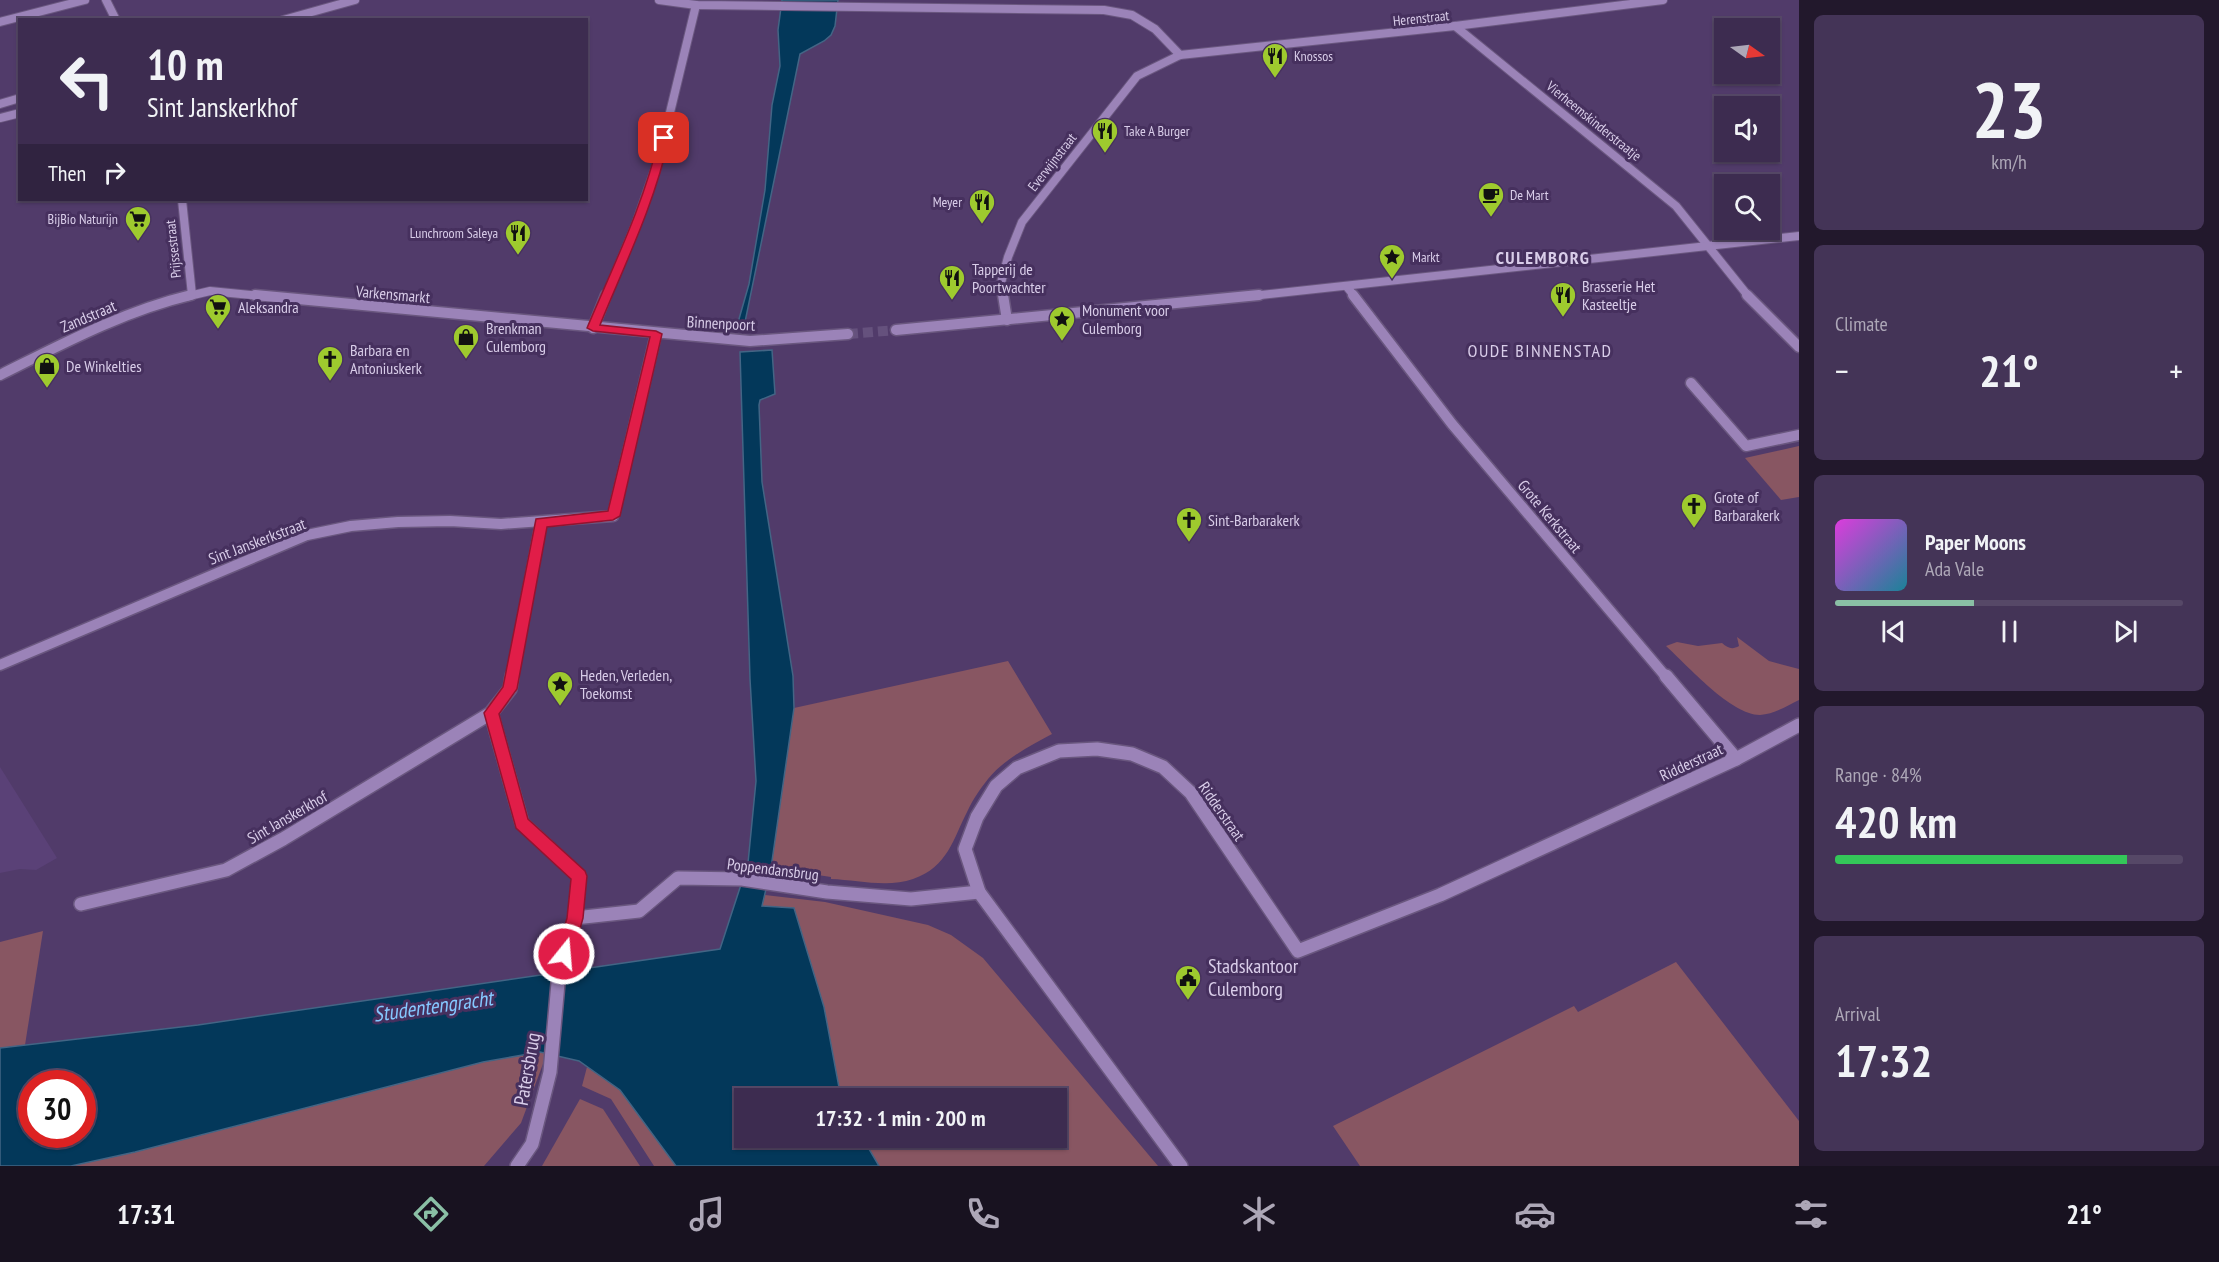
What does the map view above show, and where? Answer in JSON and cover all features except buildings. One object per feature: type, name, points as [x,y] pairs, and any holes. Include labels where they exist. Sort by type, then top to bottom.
[{"type":"street","points":[[0,22],[85,0]]},
{"type":"street","points":[[106,0],[115,18]]},
{"type":"street","points":[[290,18],[355,0]]},
{"type":"street","points":[[659,0],[696,5],[1104,10],[1132,15],[1155,29],[1180,55]]},
{"type":"street","name":"Herenstraat","points":[[1180,55],[1455,26],[1663,0]]},
{"type":"street","points":[[593,328],[636,224],[659,158],[696,5]]},
{"type":"street","name":"Vierheemskinderstraatje","points":[[1455,26],[1676,206],[1738,288],[1799,347]]},
{"type":"street","name":"Everwijnstraat","points":[[1007,320],[1001,283],[1008,257],[1022,222],[1137,76],[1180,55]]},
{"type":"street","points":[[0,104],[18,99]]},
{"type":"street","points":[[0,118],[18,114]]},
{"type":"street","name":"Prijssestraat","points":[[182,201],[192,295]]},
{"type":"street","points":[[896,330],[1347,287],[1799,236]]},
{"type":"street","name":"Grote Kerkstraat","points":[[1347,287],[1452,424],[1736,759]]},
{"type":"street","name":"Varkensmarkt","points":[[192,295],[210,291],[593,328]]},
{"type":"street","name":"Zandstraat","points":[[0,375],[86,332],[165,301],[192,295]]},
{"type":"street","name":"Binnenpoort","points":[[593,328],[750,341],[848,334]]},
{"type":"street","name":"Sint Janskerkstraat","points":[[0,665],[154,598],[308,536],[351,526],[398,522],[541,522],[613,516],[656,334]]},
{"type":"street","points":[[1691,383],[1746,446],[1799,435]]},
{"type":"street","name":"Sint Janskerkhof","points":[[81,904],[226,870],[284,839],[491,713],[510,689],[541,522]]},
{"type":"street","name":"Patersbrug","points":[[491,713],[522,823],[579,876],[575,918],[559,972],[550,1072],[532,1144],[517,1166]]},
{"type":"street","name":"Ridderstraat","points":[[1181,1166],[979,892],[965,849],[976,817],[996,786],[1017,768],[1059,751],[1097,748],[1132,754],[1163,767],[1191,793],[1298,951],[1440,895],[1736,759],[1799,725]]},
{"type":"street","name":"Poppendansbrug","points":[[575,918],[639,911],[678,878],[742,879],[827,892],[911,899],[979,892]]},
{"type":"shaded area","points":[[1799,446],[1799,497],[1781,500],[1745,458]]},
{"type":"shaded area","points":[[1737,637],[1769,661],[1799,669],[1799,700],[1770,713],[1760,715],[1749,713],[1736,707],[1710,688],[1666,646],[1677,642],[1698,646],[1722,643],[1734,648],[1739,646]]},
{"type":"shaded area","points":[[1008,661],[1052,734],[1009,759],[994,772],[972,802],[948,851],[934,867],[913,879],[893,883],[831,879],[831,877],[771,868],[794,708]]},
{"type":"shaded area","points":[[0,767],[57,858],[36,870],[20,869],[0,873]]},
{"type":"shaded area","points":[[765,895],[825,902],[928,925],[951,935],[983,958],[1158,1166],[879,1166],[868,1148],[1067,1148],[1067,1088],[839,1088],[824,1007],[794,908],[762,906]]},
{"type":"shaded area","points":[[43,931],[25,1045],[0,1048],[0,942]]},
{"type":"shaded area","points":[[1676,962],[1799,1121],[1799,1166],[1360,1166],[1333,1126],[1574,1006],[1578,1012]]},
{"type":"shaded area","points":[[540,1052],[547,1053],[521,1123],[484,1166],[71,1166],[135,1152],[483,1062]]},
{"type":"shaded area","points":[[587,1067],[620,1090],[676,1166],[654,1166],[611,1099],[582,1086]]},
{"type":"shaded area","points":[[580,1099],[603,1109],[640,1166],[542,1166]]},
{"type":"water","points":[[782,0],[838,0],[835,26],[831,35],[800,54],[744,327],[737,326],[749,284],[765,190],[772,105],[780,66],[778,30]]},
{"type":"water","name":"Studentengracht","points":[[772,350],[775,394],[760,400],[759,405],[762,482],[793,676],[794,708],[771,868],[762,906],[794,908],[824,1007],[839,1088],[734,1088],[734,1148],[868,1148],[879,1166],[676,1166],[620,1090],[579,1061],[540,1052],[483,1062],[135,1152],[71,1166],[0,1166],[0,1048],[198,1025],[720,949],[748,863],[756,781],[750,679],[740,352]]},
{"type":"tunnel","points":[[848,334],[896,330]]},
{"type":"place","name":"Knossos","points":[[1275,79]]},
{"type":"place","name":"Take A Burger","points":[[1105,154]]},
{"type":"place","name":"De Mart","points":[[1491,218]]},
{"type":"place","name":"Meyer","points":[[982,225]]},
{"type":"place","name":"BijBio Naturijn","points":[[138,242]]},
{"type":"place","name":"Lunchroom Saleya","points":[[518,256]]},
{"type":"place","name":"Markt","points":[[1392,280]]},
{"type":"place","name":"Tapperij de Poortwachter","points":[[952,301]]},
{"type":"place","name":"Brasserie Het Kasteeltje","points":[[1563,318]]},
{"type":"place","name":"Aleksandra","points":[[218,330]]},
{"type":"place","name":"Monument voor Culemborg","points":[[1062,342]]},
{"type":"place","name":"Brenkman Culemborg","points":[[466,360]]},
{"type":"place","name":"Barbara en Antoniuskerk","points":[[330,382]]},
{"type":"place","name":"De Winkelties","points":[[47,389]]},
{"type":"place","name":"Grote of Barbarakerk","points":[[1694,529]]},
{"type":"place","name":"Sint-Barbarakerk","points":[[1189,543]]},
{"type":"place","name":"Heden, Verleden, Toekomst","points":[[560,707]]},
{"type":"place","name":"Stadskantoor Culemborg","points":[[1188,1001]]},
{"type":"district","name":"CULEMBORG","points":[[1543,257]]},
{"type":"district","name":"OUDE BINNENSTAD","points":[[1540,350]]},
{"type":"route","points":[[564,954],[575,918],[579,876],[522,823],[491,713],[510,689],[541,522],[613,516],[656,334],[593,328],[636,224],[664,138]]}]
